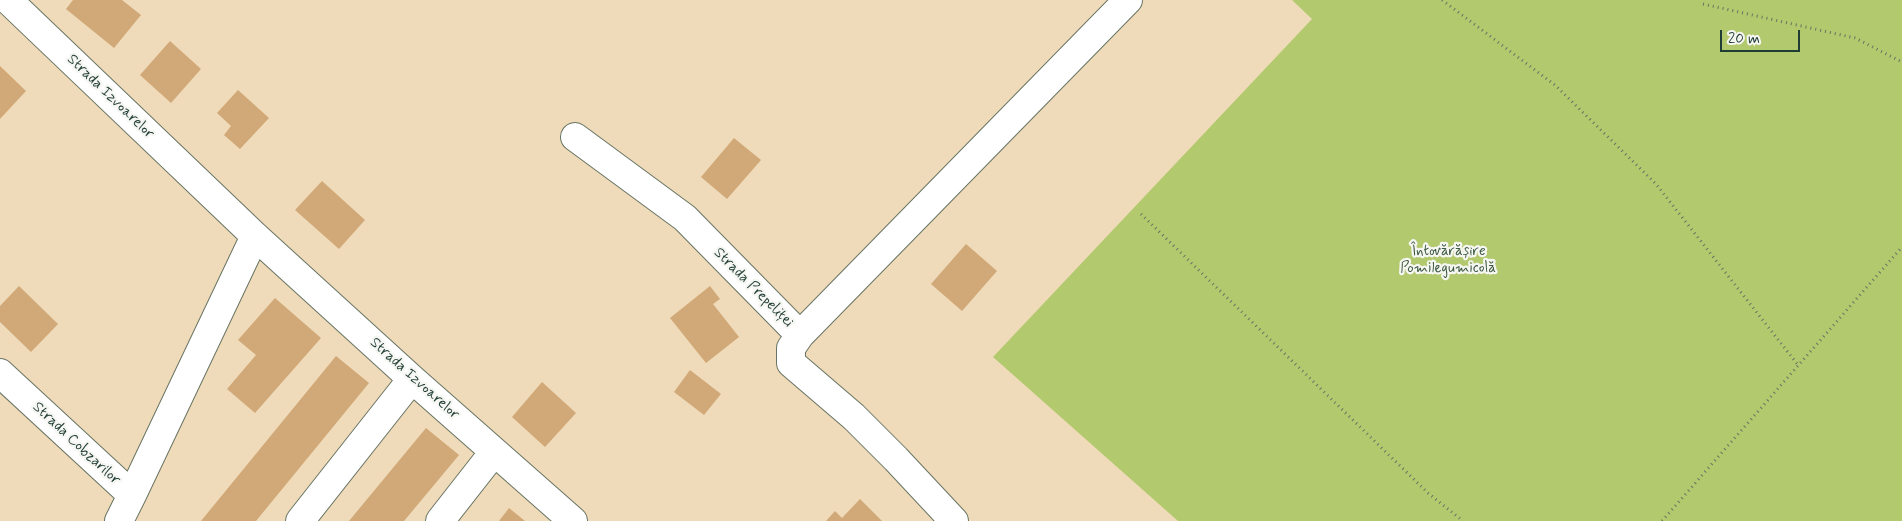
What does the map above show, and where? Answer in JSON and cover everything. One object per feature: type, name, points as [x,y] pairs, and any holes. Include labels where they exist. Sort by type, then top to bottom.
[{"type":"street","name":"Strada Izvoarelor","points":[[8,0],[255,236],[412,379],[573,521]]},
{"type":"street","points":[[800,335],[1128,0]]},
{"type":"street","name":"Strada Prepeliței","points":[[575,137],[685,218],[800,335],[791,348],[791,363],[861,424],[954,521]]},
{"type":"street","points":[[132,495],[255,236]]},
{"type":"street","name":"Strada Cobzarilor","points":[[0,374],[132,495],[119,521]]},
{"type":"street","points":[[300,521],[412,379]]},
{"type":"street","points":[[440,521],[494,452]]},
{"type":"path","points":[[1442,0],[1555,85],[1656,184],[1798,365]]},
{"type":"path","points":[[1703,4],[1855,38],[1902,62]]},
{"type":"path","points":[[1141,214],[1428,493],[1464,521]]},
{"type":"path","points":[[1662,521],[1902,246]]},
{"type":"green space","name":"Întovărășire Pomilegumicolă","points":[[1292,0],[1902,0],[1902,521],[1178,521],[993,357],[1312,19]]},
{"type":"building","points":[[73,0],[122,0],[141,15],[114,48],[66,9]]},
{"type":"building","points":[[170,41],[201,69],[171,103],[140,75]]},
{"type":"building","points":[[0,66],[26,91],[0,119]]},
{"type":"building","points":[[238,90],[269,118],[240,149],[224,135],[231,126],[217,113]]},
{"type":"building","points":[[734,138],[761,160],[727,199],[701,177]]},
{"type":"building","points":[[322,181],[365,220],[339,249],[295,210]]},
{"type":"building","points":[[966,244],[997,271],[962,311],[931,284]]},
{"type":"building","points":[[19,286],[58,324],[31,352],[0,322],[0,306]]},
{"type":"building","points":[[710,286],[720,299],[713,304],[739,337],[706,363],[670,318]]},
{"type":"building","points":[[275,298],[321,338],[255,413],[227,389],[256,355],[238,340]]},
{"type":"building","points":[[336,356],[369,383],[256,521],[201,521]]},
{"type":"building","points":[[690,370],[721,394],[704,415],[674,392]]},
{"type":"building","points":[[542,382],[576,413],[545,447],[512,417]]},
{"type":"building","points":[[426,428],[459,455],[404,521],[349,521]]},
{"type":"building","points":[[860,499],[882,521],[826,521],[835,511],[842,518]]},
{"type":"building","points":[[509,508],[525,521],[499,521]]}]
